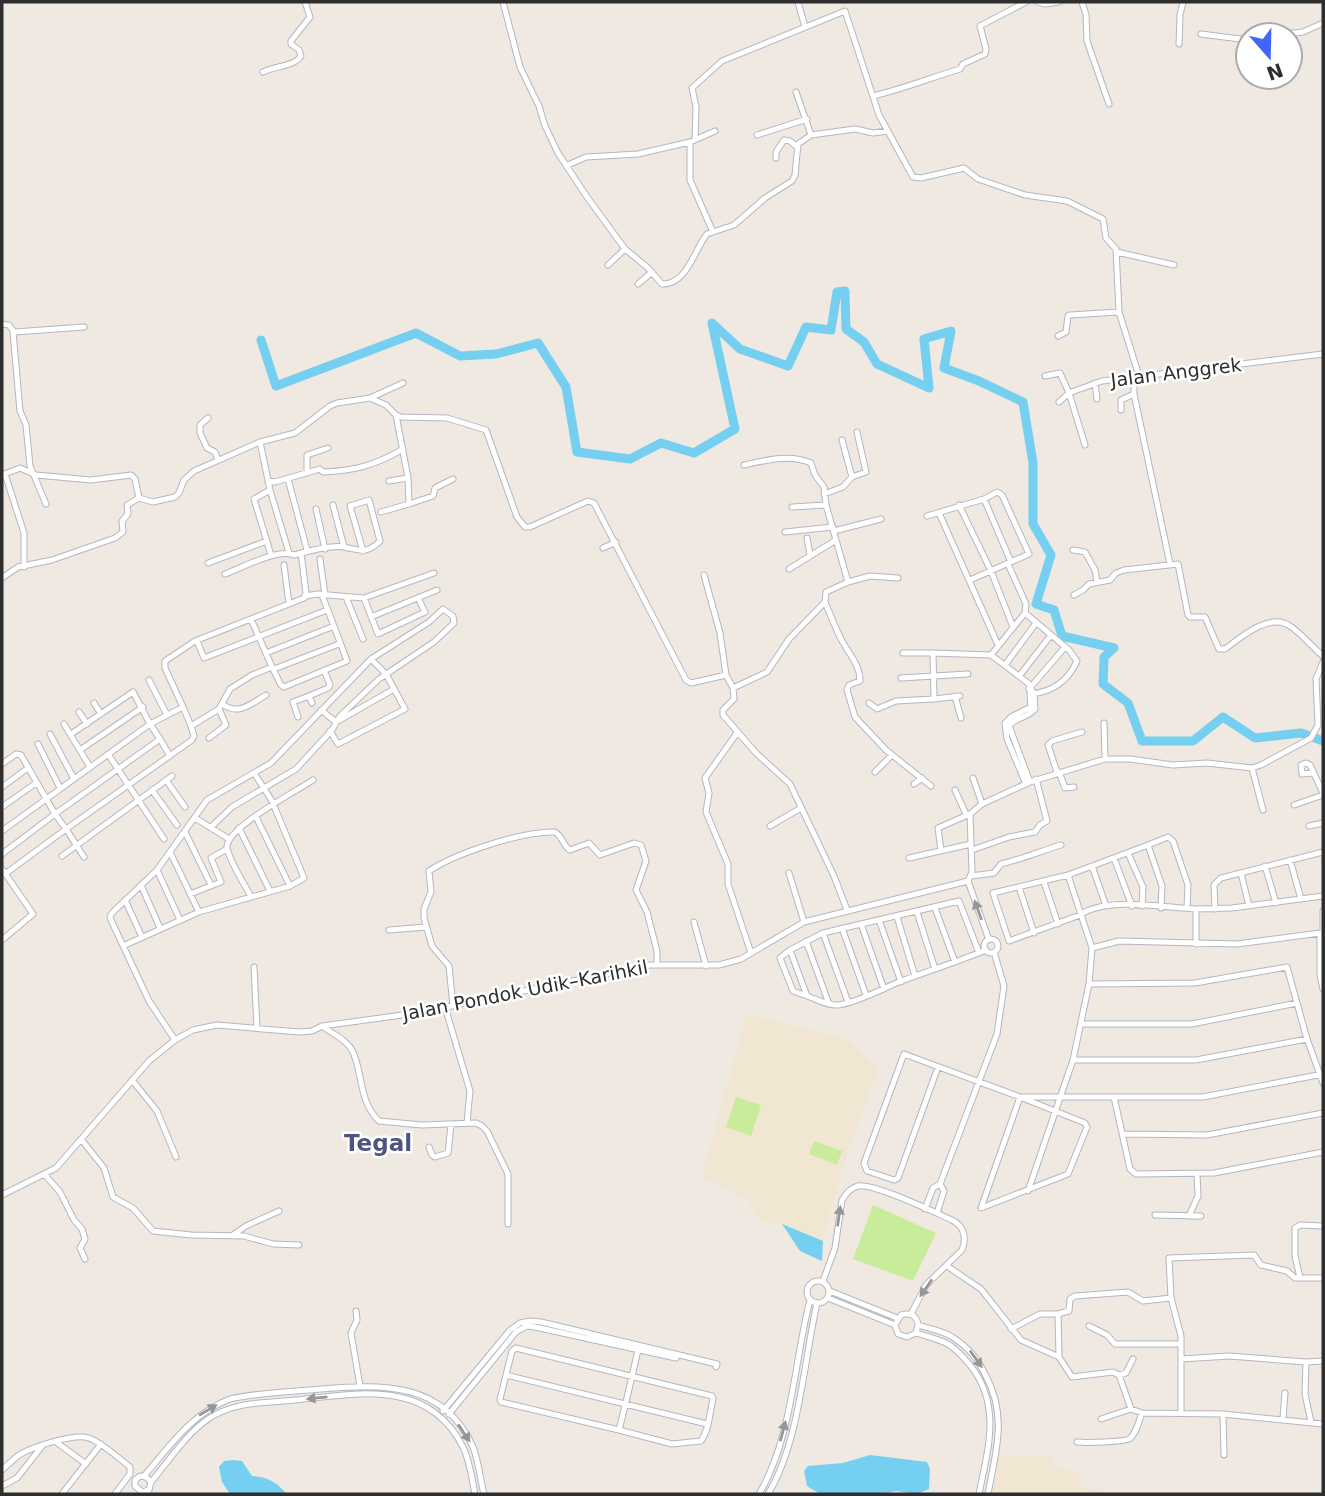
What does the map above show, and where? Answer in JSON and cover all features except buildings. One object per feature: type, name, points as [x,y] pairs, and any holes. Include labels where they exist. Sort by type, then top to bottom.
[{"type":"street","points":[[263,72],[275,66],[293,64],[301,56],[291,41],[310,17],[305,2]]},
{"type":"street","points":[[503,2],[520,67],[558,153],[625,249],[664,285],[682,276],[705,236],[734,225],[765,198],[792,181],[797,147],[811,135],[855,129],[873,133],[888,131]]},
{"type":"street","points":[[798,2],[805,27]]},
{"type":"street","points":[[873,96],[908,88],[918,81],[960,69],[963,64],[985,54],[980,26],[1026,2]]},
{"type":"street","points":[[1038,2],[1059,2]]},
{"type":"street","points":[[1082,2],[1086,16],[1087,41],[1109,104]]},
{"type":"street","points":[[1179,44],[1183,2]]},
{"type":"street","points":[[713,232],[690,180],[696,107],[692,88],[722,61],[845,11],[873,96],[909,173],[915,178],[964,168],[978,179],[1019,193],[1067,201],[1101,217],[1106,238],[1114,246],[1116,253],[1119,312],[1137,377],[1134,394],[1170,564]]},
{"type":"street","points":[[1304,32],[1323,23]]},
{"type":"street","points":[[1201,34],[1234,38]]},
{"type":"street","points":[[796,92],[811,135]]},
{"type":"street","points":[[757,135],[807,120]]},
{"type":"street","points":[[568,165],[586,157],[638,154],[693,140],[715,131]]},
{"type":"street","points":[[776,158],[776,152],[784,140],[797,147]]},
{"type":"street","points":[[608,265],[625,249]]},
{"type":"street","points":[[1116,253],[1174,265]]},
{"type":"street","points":[[638,284],[652,272]]},
{"type":"street","points":[[1058,336],[1066,331],[1067,317],[1070,314],[1119,312]]},
{"type":"street","points":[[2,324],[9,325],[13,332],[20,411],[26,425],[30,464],[46,504]]},
{"type":"street","points":[[13,332],[84,327]]},
{"type":"street","name":"Jalan Anggrek","points":[[1069,393],[1095,383],[1323,356]]},
{"type":"street","points":[[1045,376],[1060,373],[1069,393],[1084,445]]},
{"type":"street","points":[[2,578],[18,567],[62,557],[115,538],[123,532],[122,521],[128,514],[127,505],[139,498],[153,502],[174,497],[187,476],[218,460],[260,442],[295,433],[333,404],[370,398],[403,383]]},
{"type":"street","points":[[1095,383],[1097,399]]},
{"type":"street","points":[[1059,402],[1069,393]]},
{"type":"street","points":[[1121,410],[1121,400],[1134,394]]},
{"type":"street","points":[[370,398],[390,408],[396,415],[408,478],[409,504]]},
{"type":"street","points":[[396,415],[447,418],[486,430],[521,524],[530,527],[588,501],[597,507],[686,680],[691,682],[726,675]]},
{"type":"street","points":[[208,418],[200,425],[200,433],[207,448],[215,452],[218,460]]},
{"type":"street","points":[[824,494],[843,487],[852,477],[866,472],[857,432]]},
{"type":"street","points":[[842,440],[852,477]]},
{"type":"street","points":[[260,442],[270,490],[289,553]]},
{"type":"street","points":[[307,473],[307,455],[328,448]]},
{"type":"street","points":[[268,481],[288,479],[320,469],[323,472],[358,470],[403,449]]},
{"type":"street","points":[[744,466],[776,458],[797,458],[810,462],[815,475],[823,484],[825,505],[848,582]]},
{"type":"street","points":[[24,567],[24,533],[4,474],[22,468],[36,475],[97,480],[131,475],[135,479],[139,498]]},
{"type":"street","points":[[388,481],[408,478]]},
{"type":"street","points":[[288,479],[307,550]]},
{"type":"street","points":[[381,512],[433,496],[435,488],[453,479]]},
{"type":"street","points":[[270,490],[254,499],[271,555]]},
{"type":"street","points":[[927,516],[1000,493],[1029,551],[1027,556],[970,580]]},
{"type":"street","points":[[984,499],[1026,604],[1025,613],[990,655]]},
{"type":"street","points":[[333,505],[344,547],[350,551],[363,551],[380,541],[369,500],[351,506],[363,551]]},
{"type":"street","points":[[792,506],[825,505]]},
{"type":"street","points":[[960,505],[991,571],[1013,627]]},
{"type":"street","points":[[316,509],[324,550]]},
{"type":"street","points":[[939,513],[998,645]]},
{"type":"street","points":[[785,532],[833,529],[881,519]]},
{"type":"street","points":[[807,538],[810,555]]},
{"type":"street","points":[[789,569],[836,540]]},
{"type":"street","points":[[208,563],[267,541]]},
{"type":"street","points":[[603,548],[616,542]]},
{"type":"street","points":[[225,574],[271,555],[294,555],[307,550],[344,547]]},
{"type":"street","points":[[1073,550],[1085,552],[1095,570],[1097,582]]},
{"type":"street","points":[[301,553],[306,596]]},
{"type":"street","points":[[251,619],[284,687],[347,661],[323,595],[320,559]]},
{"type":"street","points":[[1074,595],[1089,584],[1110,580],[1124,570],[1170,564],[1180,566],[1188,615],[1205,617],[1221,650],[1254,629],[1282,623],[1292,627],[1323,656]]},
{"type":"street","points":[[284,565],[289,604]]},
{"type":"street","points":[[2,940],[33,914],[3,872],[192,740],[194,736],[191,726],[165,668],[165,662],[197,641],[306,596],[364,598],[434,573]]},
{"type":"street","points":[[704,575],[721,637],[726,675],[733,688],[734,699],[723,712],[737,733],[785,777],[793,788],[847,910]]},
{"type":"street","points":[[898,578],[870,576],[848,582],[826,592],[825,602],[860,676],[860,681],[849,685],[847,690],[851,711],[892,755],[932,786]]},
{"type":"street","points":[[371,617],[437,590]]},
{"type":"street","points":[[346,597],[363,639]]},
{"type":"street","points":[[364,598],[379,634],[425,612],[418,598]]},
{"type":"street","points":[[733,688],[767,672],[789,639],[825,602]]},
{"type":"street","points":[[175,1040],[149,1001],[110,916],[157,870],[207,800],[271,763],[371,659],[418,630],[443,609],[453,615],[454,623],[434,642],[386,674],[336,722],[296,769],[232,807],[211,827]]},
{"type":"street","points":[[197,641],[204,658],[327,610]]},
{"type":"street","points":[[1025,613],[1076,658],[1076,665],[1055,688],[1031,689]]},
{"type":"street","points":[[1005,665],[1036,623]]},
{"type":"street","points":[[266,653],[334,626]]},
{"type":"street","points":[[1020,675],[1051,635]]},
{"type":"street","points":[[191,726],[221,706],[230,689],[252,675],[340,642]]},
{"type":"street","points":[[909,858],[1035,832],[1047,821],[1031,782],[1007,740],[1004,723],[1030,709],[1031,689],[1065,647]]},
{"type":"street","points":[[903,653],[990,655],[1020,675],[1031,689]]},
{"type":"street","points":[[933,653],[934,699]]},
{"type":"street","points":[[330,732],[338,744],[405,709],[386,674],[371,659]]},
{"type":"street","points":[[941,850],[938,828],[1031,782],[1105,759],[1130,759],[1173,765],[1207,764],[1252,768],[1261,765],[1311,738],[1318,725],[1316,679],[1323,662]]},
{"type":"street","points":[[298,717],[293,702],[330,685],[324,670]]},
{"type":"street","points":[[901,678],[968,674]]},
{"type":"street","points":[[149,681],[167,715]]},
{"type":"street","points":[[336,722],[394,690]]},
{"type":"street","points":[[71,734],[133,692],[170,755]]},
{"type":"street","points":[[221,706],[237,710],[266,695]]},
{"type":"street","points":[[309,696],[312,703]]},
{"type":"street","points":[[869,703],[877,709],[896,701],[958,696],[961,718]]},
{"type":"street","points":[[94,703],[101,714]]},
{"type":"street","points":[[209,738],[226,727],[221,706]]},
{"type":"street","points":[[80,750],[143,707]]},
{"type":"street","points":[[2,831],[150,724],[183,707]]},
{"type":"street","points":[[321,710],[336,722]]},
{"type":"street","points":[[79,712],[87,724]]},
{"type":"street","points":[[1104,723],[1105,759]]},
{"type":"street","points":[[64,724],[90,767]]},
{"type":"street","points":[[1074,787],[1065,788],[1048,745],[1052,741],[1082,732]]},
{"type":"street","points":[[737,733],[705,778],[709,793],[706,809],[728,864],[729,889],[751,953]]},
{"type":"street","points":[[50,734],[74,779]]},
{"type":"street","points":[[2,854],[160,739]]},
{"type":"street","points":[[38,744],[60,789]]},
{"type":"street","points":[[2,764],[16,754],[21,755],[45,799],[84,858]]},
{"type":"street","points":[[108,754],[164,839]]},
{"type":"street","points":[[874,772],[892,755]]},
{"type":"street","points":[[2,787],[28,768]]},
{"type":"street","points":[[1252,768],[1263,810]]},
{"type":"street","points":[[125,945],[199,912],[290,886],[302,880],[304,876],[274,805],[254,773]]},
{"type":"street","points":[[1294,805],[1323,794],[1313,773]]},
{"type":"street","points":[[62,856],[169,778],[186,807]]},
{"type":"street","points":[[914,784],[922,778]]},
{"type":"street","points":[[973,778],[982,804]]},
{"type":"street","points":[[251,897],[228,849],[229,839],[239,828],[313,780]]},
{"type":"street","points":[[2,807],[36,783]]},
{"type":"street","points":[[152,790],[177,825]]},
{"type":"street","points":[[955,790],[968,814],[972,847],[970,879],[989,940]]},
{"type":"street","points":[[770,826],[801,808]]},
{"type":"street","points":[[256,817],[290,886]]},
{"type":"street","points":[[195,818],[229,839]]},
{"type":"street","points":[[1309,826],[1323,823]]},
{"type":"street","points":[[239,828],[270,891]]},
{"type":"street","points":[[185,832],[211,886]]},
{"type":"street","points":[[453,1006],[449,966],[432,947],[426,927],[424,912],[431,892],[429,871],[472,851],[551,832],[563,838],[570,850],[589,844],[600,855],[637,843],[644,850],[646,861],[636,890],[647,912],[657,951],[657,965]]},
{"type":"street","points":[[1009,942],[992,894],[1068,875],[1168,837],[1172,839],[1188,885],[1187,908]]},
{"type":"street","name":"Jalan Pondok Udik–Karihkil","points":[[2,1195],[45,1175],[63,1161],[149,1061],[175,1040],[204,1026],[312,1031],[321,1026],[453,1006],[657,965],[706,966],[735,961],[804,922],[901,899],[996,872],[1001,864],[1018,861],[1030,854],[1061,845]]},
{"type":"street","points":[[1148,845],[1162,886],[1161,908]]},
{"type":"street","points":[[190,894],[221,882],[211,858],[228,849]]},
{"type":"street","points":[[170,852],[199,912]]},
{"type":"street","points":[[1215,909],[1216,882],[1223,877],[1323,852]]},
{"type":"street","points":[[1128,853],[1143,887],[1142,906]]},
{"type":"street","points":[[1114,858],[1132,906]]},
{"type":"street","points":[[1290,860],[1301,898]]},
{"type":"street","points":[[1092,866],[1106,905]]},
{"type":"street","points":[[1265,866],[1276,902]]},
{"type":"street","points":[[157,870],[180,920]]},
{"type":"street","points":[[789,873],[804,922]]},
{"type":"street","points":[[1241,873],[1249,906]]},
{"type":"street","points":[[1028,1191],[1073,1060],[1089,984],[1092,948],[1068,875]]},
{"type":"street","points":[[1044,882],[1058,923]]},
{"type":"street","points":[[141,885],[160,928]]},
{"type":"street","points":[[1019,887],[1034,933]]},
{"type":"street","points":[[993,952],[998,946],[1106,905],[1215,909],[1323,896]]},
{"type":"street","points":[[125,900],[142,937]]},
{"type":"street","points":[[982,952],[960,902],[823,933],[780,958],[793,990],[836,1005],[982,952],[993,952]]},
{"type":"street","points":[[935,908],[955,962]]},
{"type":"street","points":[[1196,909],[1196,944]]},
{"type":"street","points":[[1323,911],[1320,966],[1323,989]]},
{"type":"street","points":[[917,912],[935,969]]},
{"type":"street","points":[[897,916],[915,976]]},
{"type":"street","points":[[878,920],[901,982]]},
{"type":"street","points":[[694,922],[706,966]]},
{"type":"street","points":[[861,924],[884,989]]},
{"type":"street","points":[[389,930],[426,927]]},
{"type":"street","points":[[842,928],[866,995]]},
{"type":"street","points":[[1092,948],[1119,941],[1237,944],[1322,930]]},
{"type":"street","points":[[823,933],[848,1002]]},
{"type":"street","points":[[982,952],[989,940],[995,940],[998,946]]},
{"type":"street","points":[[806,941],[829,1004]]},
{"type":"street","points":[[790,950],[807,996]]},
{"type":"street","points":[[925,1209],[933,1188],[940,1184],[995,1040],[1003,1002],[1003,981],[993,952]]},
{"type":"street","points":[[254,967],[257,1028]]},
{"type":"street","points":[[1089,984],[1195,983],[1283,967],[1289,971],[1307,1039],[1323,1083]]},
{"type":"street","points":[[1081,1024],[1192,1024],[1297,1003]]},
{"type":"street","points":[[444,1007],[470,1091],[467,1123]]},
{"type":"street","points":[[321,1026],[342,1040],[351,1050],[360,1086],[376,1119],[383,1123],[479,1124],[486,1129],[508,1174],[508,1223]]},
{"type":"street","points":[[1073,1060],[1196,1060],[1307,1039]]},
{"type":"street","points":[[938,1067],[898,1178],[894,1180],[867,1171],[864,1163],[904,1054],[1020,1097],[1085,1123],[1087,1127],[1068,1174],[981,1209],[1020,1097]]},
{"type":"street","points":[[1020,1097],[1203,1097],[1322,1075]]},
{"type":"street","points":[[132,1080],[157,1111],[176,1157]]},
{"type":"street","points":[[1114,1097],[1130,1169],[1136,1174],[1197,1174],[1323,1153]]},
{"type":"street","points":[[1123,1134],[1207,1135],[1323,1113]]},
{"type":"street","points":[[429,1147],[433,1156],[448,1153],[452,1125]]},
{"type":"street","points":[[81,1139],[104,1168],[113,1197],[133,1208],[153,1231],[256,1237],[282,1245],[299,1245]]},
{"type":"street","points":[[1189,1216],[1198,1196],[1197,1174]]},
{"type":"street","points":[[45,1175],[60,1192],[74,1220],[81,1226],[85,1239],[80,1248],[85,1259]]},
{"type":"street","points":[[937,1213],[944,1191],[940,1184]]},
{"type":"street","points":[[823,1281],[835,1248],[842,1200],[849,1190],[866,1186],[937,1213],[957,1223],[964,1234],[962,1250],[922,1290],[911,1314]]},
{"type":"street","points":[[233,1235],[279,1211]]},
{"type":"street","points":[[1155,1215],[1201,1216]]},
{"type":"street","points":[[1300,1278],[1295,1256],[1295,1228],[1300,1225],[1323,1226]]},
{"type":"street","points":[[1181,1413],[1180,1329],[1171,1298],[1169,1258],[1254,1255],[1261,1265],[1287,1271],[1295,1278],[1323,1278]]},
{"type":"street","points":[[947,1266],[981,1289],[1026,1343],[1059,1357]]},
{"type":"street","points":[[759,1494],[767,1480],[784,1430],[810,1300],[807,1288],[811,1283],[823,1281],[828,1285],[829,1295],[823,1302],[810,1300]]},
{"type":"street","points":[[1012,1329],[1043,1313],[1058,1314],[1069,1311],[1070,1299],[1075,1296],[1128,1292],[1143,1301],[1171,1298]]},
{"type":"street","points":[[829,1295],[897,1318],[911,1314],[918,1325],[916,1333]]},
{"type":"street","points":[[829,1295],[895,1325]]},
{"type":"street","points":[[768,1494],[775,1483],[792,1432],[817,1303]]},
{"type":"street","points":[[356,1311],[357,1320],[351,1333],[360,1386]]},
{"type":"street","points":[[1058,1314],[1059,1357],[1072,1377],[1113,1373],[1119,1376],[1131,1409]]},
{"type":"street","points":[[897,1318],[896,1330],[903,1336],[916,1333],[949,1344],[973,1369],[984,1388],[991,1412],[991,1429],[979,1494]]},
{"type":"street","points":[[918,1325],[952,1336],[968,1349],[980,1363],[992,1386],[999,1411],[1000,1428],[988,1494]]},
{"type":"street","points":[[438,1416],[447,1412],[516,1332],[527,1326],[639,1348],[717,1364],[716,1367],[639,1348]]},
{"type":"street","points":[[1089,1326],[1107,1335],[1115,1344],[1181,1345]]},
{"type":"street","points":[[516,1348],[632,1377],[712,1396],[704,1439],[672,1444],[501,1402],[500,1399],[512,1351],[516,1348]]},
{"type":"street","points":[[620,1430],[639,1348]]},
{"type":"street","points":[[1181,1359],[1229,1356],[1323,1361]]},
{"type":"street","points":[[1119,1376],[1126,1373],[1133,1359]]},
{"type":"street","points":[[1306,1362],[1306,1394],[1311,1422]]},
{"type":"street","points":[[506,1375],[708,1424]]},
{"type":"street","points":[[129,1494],[136,1479],[144,1476],[195,1418],[218,1403],[242,1396],[385,1386],[428,1398],[460,1426],[471,1444],[484,1494]]},
{"type":"street","points":[[135,1486],[141,1493],[198,1426],[221,1412],[243,1404],[361,1393],[406,1398],[438,1416],[452,1430],[463,1447],[475,1494]]},
{"type":"street","points":[[1283,1419],[1285,1393]]},
{"type":"street","points":[[1101,1419],[1131,1409],[1142,1413],[1223,1413],[1323,1424]]},
{"type":"street","points":[[1077,1442],[1098,1443],[1128,1439],[1142,1413]]},
{"type":"street","points":[[1223,1413],[1224,1455]]},
{"type":"street","points":[[2,1470],[21,1454],[80,1436],[101,1444],[130,1467],[131,1471],[115,1494]]},
{"type":"street","points":[[56,1442],[86,1464]]},
{"type":"street","points":[[62,1494],[101,1444]]},
{"type":"street","points":[[2,1486],[17,1478],[42,1446]]},
{"type":"street","points":[[144,1476],[155,1494]]},
{"type":"shaded area","points":[[747,1014],[849,1040],[878,1070],[842,1168],[823,1240],[782,1224],[761,1222],[746,1198],[702,1176]]},
{"type":"shaded area","points":[[1050,1455],[1053,1468],[1078,1471],[1081,1487],[1107,1492],[992,1494],[998,1457]]},
{"type":"green space","points":[[736,1097],[761,1105],[751,1136],[726,1127]]},
{"type":"green space","points":[[814,1141],[842,1151],[837,1165],[809,1154]]},
{"type":"green space","points":[[873,1205],[936,1233],[913,1281],[853,1259]]},
{"type":"water","points":[[782,1224],[823,1241],[822,1261],[800,1251]]},
{"type":"water","points":[[870,1455],[927,1462],[930,1469],[929,1489],[917,1494],[896,1491],[879,1494],[820,1494],[807,1486],[804,1471],[808,1466],[843,1463]]},
{"type":"water","points":[[224,1461],[242,1461],[252,1476],[274,1482],[284,1494],[230,1494],[222,1482],[219,1467]]},
{"type":"waterway","points":[[261,340],[276,386],[416,333],[460,356],[496,354],[538,343],[566,387],[577,452],[630,459],[661,443],[694,453],[735,429],[712,323],[740,349],[788,366],[806,327],[831,330],[837,292],[845,291],[846,329],[864,342],[877,364],[929,388],[924,339],[951,331],[944,368],[1023,402],[1033,463],[1033,524],[1051,555],[1036,604],[1054,610],[1062,636],[1114,648],[1104,657],[1103,684],[1128,703],[1142,741],[1193,741],[1223,717],[1255,738],[1301,733],[1323,741]]},
{"type":"district","name":"Tegal","points":[[378,1143]]}]
